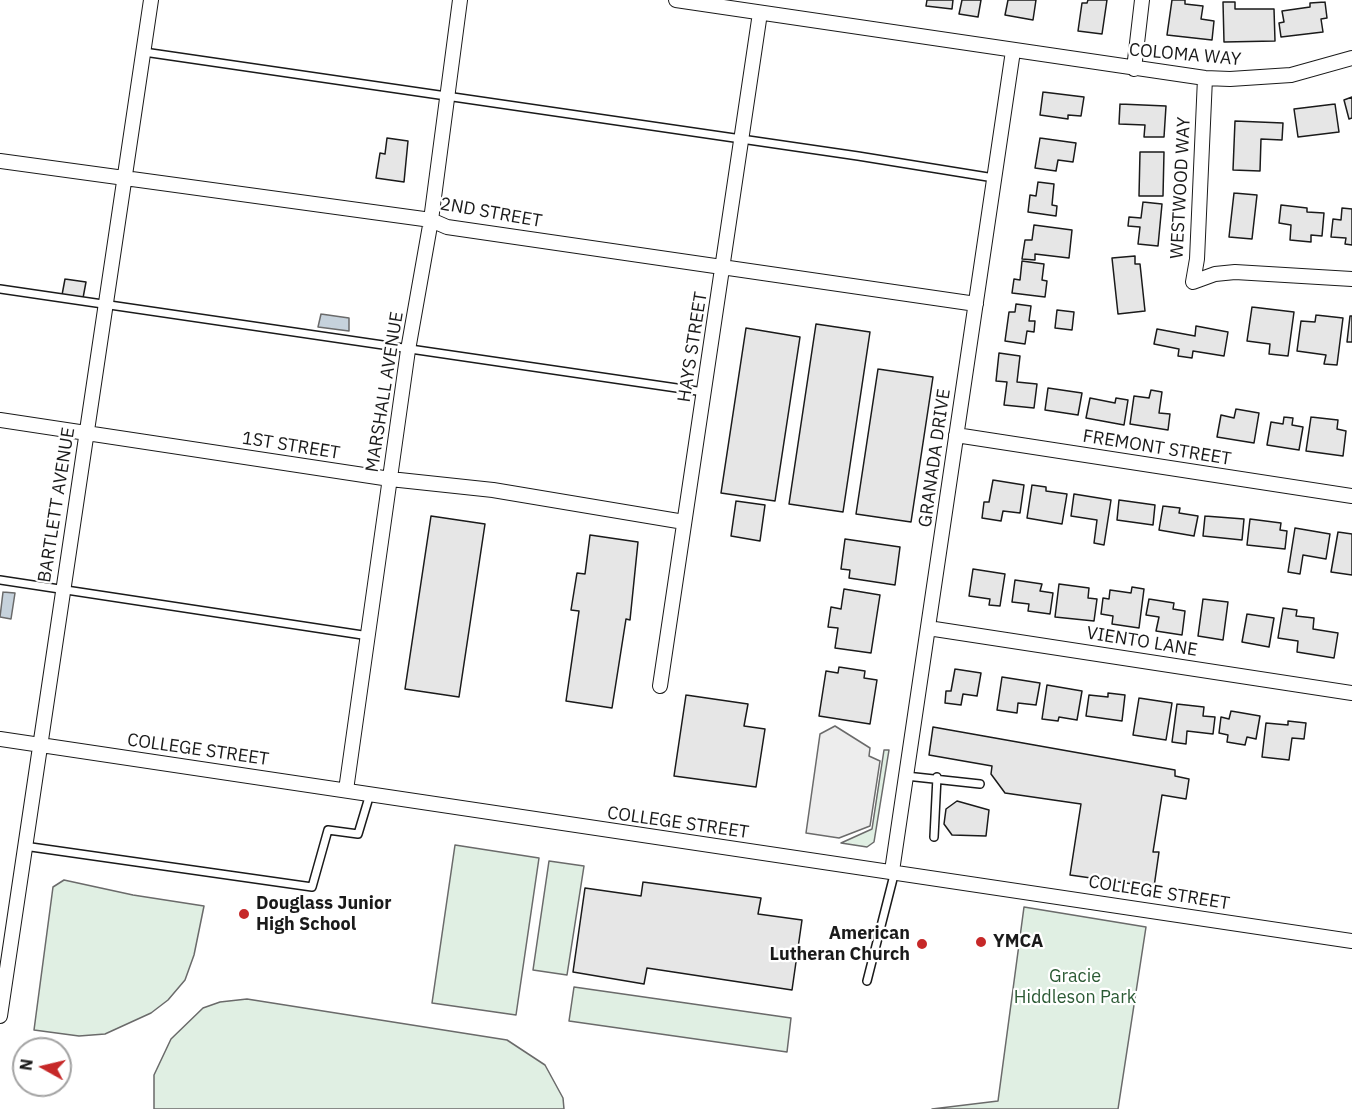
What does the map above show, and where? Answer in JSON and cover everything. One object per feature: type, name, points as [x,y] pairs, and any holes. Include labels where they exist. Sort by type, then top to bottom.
[{"type":"street","name":"BARTLETT AVENUE","points":[[0,1016],[151,0]]},
{"type":"street","name":"MARSHALL AVENUE","points":[[346,790],[408,350],[431,220],[460,0]]},
{"type":"street","name":"COLOMA WAY","points":[[676,0],[1205,78],[1230,80],[1291,75],[1352,58]]},
{"type":"street","points":[[1134,69],[1142,0]]},
{"type":"street","name":"HAYS STREET","points":[[660,686],[760,13]]},
{"type":"street","name":"GRANADA DRIVE","points":[[893,871],[1013,51]]},
{"type":"street","name":"WESTWOOD WAY","points":[[1205,78],[1197,259],[1193,282],[1215,274],[1235,272],[1352,279]]},
{"type":"street","name":"2ND STREET","points":[[0,161],[125,180],[431,220],[447,226],[976,304]]},
{"type":"street","name":"1ST STREET","points":[[0,420],[390,479],[493,490],[684,522]]},
{"type":"street","name":"FREMONT STREET","points":[[956,435],[1352,496]]},
{"type":"street","name":"VIENTO LANE","points":[[928,628],[1352,693]]},
{"type":"street","name":"COLLEGE STREET","points":[[0,739],[1352,941]]},
{"type":"lane","points":[[144,52],[994,178]]},
{"type":"lane","points":[[0,289],[704,392]]},
{"type":"lane","points":[[0,580],[369,636]]},
{"type":"lane","points":[[906,776],[937,777],[980,784]]},
{"type":"lane","points":[[934,837],[937,777]]},
{"type":"lane","points":[[24,846],[312,887],[327,830],[358,834],[370,794]]},
{"type":"lane","points":[[867,981],[893,871]]},
{"type":"green space","points":[[884,750],[889,750],[874,842],[867,847],[841,843],[872,829]]},
{"type":"green space","points":[[455,845],[539,858],[516,1015],[432,1003]]},
{"type":"green space","points":[[549,861],[584,866],[567,975],[533,970]]},
{"type":"green space","points":[[64,880],[133,895],[204,906],[194,955],[185,980],[168,1000],[151,1013],[105,1034],[79,1036],[34,1030],[53,887]]},
{"type":"green space","name":"Gracie Hiddleson Park","points":[[1024,907],[1146,927],[1118,1109],[932,1109],[998,1101]]},
{"type":"green space","points":[[574,987],[791,1018],[787,1052],[569,1021]]},
{"type":"green space","points":[[247,999],[507,1040],[545,1065],[563,1098],[564,1109],[154,1109],[154,1075],[171,1039],[203,1008],[220,1002]]},
{"type":"shaded area","points":[[321,314],[349,318],[349,331],[318,327]]},
{"type":"shaded area","points":[[3,592],[15,593],[11,619],[0,617]]},
{"type":"shaded area","points":[[835,726],[870,748],[869,756],[880,761],[870,826],[839,838],[806,833],[820,734]]},
{"type":"building","points":[[927,0],[953,0],[952,9],[926,6]]},
{"type":"building","points":[[962,0],[981,0],[978,17],[959,14]]},
{"type":"building","points":[[1008,0],[1036,0],[1033,20],[1005,15]]},
{"type":"building","points":[[1088,0],[1107,0],[1102,34],[1078,31],[1082,3],[1087,3]]},
{"type":"building","points":[[1172,0],[1185,0],[1185,4],[1203,6],[1201,19],[1214,21],[1212,40],[1167,35]]},
{"type":"building","points":[[1223,2],[1235,2],[1235,9],[1274,9],[1275,41],[1224,42]]},
{"type":"building","points":[[1325,2],[1327,18],[1321,19],[1323,32],[1281,37],[1279,23],[1284,22],[1282,11],[1310,7],[1310,3]]},
{"type":"building","points":[[1043,92],[1084,97],[1081,116],[1068,115],[1068,119],[1040,115]]},
{"type":"building","points":[[1352,97],[1352,118],[1349,119],[1344,100]]},
{"type":"building","points":[[1120,104],[1166,106],[1164,137],[1144,137],[1145,125],[1119,124]]},
{"type":"building","points":[[1335,104],[1339,132],[1298,137],[1294,109]]},
{"type":"building","points":[[1235,121],[1283,123],[1282,140],[1261,139],[1260,171],[1233,170]]},
{"type":"building","points":[[387,138],[408,141],[404,182],[376,178],[380,153],[385,154]]},
{"type":"building","points":[[1040,138],[1076,143],[1073,162],[1058,160],[1056,171],[1035,168]]},
{"type":"building","points":[[1140,152],[1164,152],[1163,196],[1139,196]]},
{"type":"building","points":[[1038,182],[1054,184],[1052,205],[1057,206],[1056,216],[1028,212],[1030,195],[1036,196]]},
{"type":"building","points":[[1234,193],[1257,195],[1252,239],[1229,237]]},
{"type":"building","points":[[1143,202],[1162,204],[1158,246],[1138,244],[1140,227],[1128,226],[1129,217],[1141,218]]},
{"type":"building","points":[[1281,205],[1307,208],[1307,212],[1324,213],[1322,236],[1311,235],[1311,242],[1290,240],[1291,225],[1279,223]]},
{"type":"building","points":[[1342,208],[1352,209],[1352,245],[1345,244],[1346,238],[1331,237],[1333,219],[1341,220]]},
{"type":"building","points":[[1034,225],[1072,230],[1069,258],[1035,254],[1035,260],[1022,259],[1025,240],[1032,240]]},
{"type":"building","points":[[1135,256],[1135,264],[1140,264],[1145,311],[1118,314],[1112,258]]},
{"type":"building","points":[[1022,261],[1044,264],[1042,280],[1047,281],[1045,297],[1012,293],[1014,279],[1020,280]]},
{"type":"building","points":[[65,279],[86,282],[83,298],[62,295]]},
{"type":"building","points":[[1016,304],[1031,306],[1029,321],[1035,321],[1034,332],[1027,331],[1025,344],[1005,341],[1009,312],[1015,312]]},
{"type":"building","points":[[1252,307],[1294,312],[1288,356],[1269,354],[1270,344],[1247,341]]},
{"type":"building","points":[[1057,310],[1074,312],[1072,330],[1055,328]]},
{"type":"building","points":[[1316,315],[1343,318],[1337,365],[1324,364],[1326,355],[1297,351],[1301,321],[1315,322]]},
{"type":"building","points":[[1350,316],[1352,316],[1352,342],[1347,342]]},
{"type":"building","points":[[816,324],[870,332],[843,512],[789,504]]},
{"type":"building","points":[[1196,326],[1228,332],[1224,356],[1193,351],[1192,358],[1178,356],[1179,349],[1154,344],[1157,329],[1195,336]]},
{"type":"building","points":[[746,328],[800,337],[775,501],[721,493]]},
{"type":"building","points":[[999,353],[1020,356],[1017,382],[1037,384],[1034,408],[1004,405],[1007,382],[996,381]]},
{"type":"building","points":[[878,369],[933,377],[911,522],[856,514]]},
{"type":"building","points":[[1048,388],[1082,393],[1078,415],[1045,410]]},
{"type":"building","points":[[1151,390],[1162,392],[1159,413],[1170,414],[1168,430],[1130,424],[1134,396],[1149,398]]},
{"type":"building","points":[[1090,398],[1115,403],[1116,398],[1128,400],[1124,425],[1086,418]]},
{"type":"building","points":[[1236,409],[1259,413],[1254,443],[1217,437],[1221,415],[1234,418]]},
{"type":"building","points":[[1284,417],[1293,418],[1292,425],[1303,427],[1299,450],[1267,445],[1271,422],[1283,424]]},
{"type":"building","points":[[1311,417],[1338,420],[1337,429],[1346,431],[1343,456],[1306,451]]},
{"type":"building","points":[[993,480],[1024,485],[1020,513],[1003,511],[1001,521],[982,518],[984,502],[989,502]]},
{"type":"building","points":[[1032,485],[1046,487],[1046,491],[1067,494],[1062,524],[1027,518]]},
{"type":"building","points":[[1074,494],[1111,500],[1104,545],[1094,543],[1097,520],[1071,516]]},
{"type":"building","points":[[1119,500],[1155,505],[1153,525],[1117,520]]},
{"type":"building","points":[[736,501],[765,505],[760,541],[731,536]]},
{"type":"building","points":[[1163,506],[1180,508],[1179,513],[1198,516],[1194,536],[1159,530]]},
{"type":"building","points":[[431,516],[485,524],[459,697],[405,689]]},
{"type":"building","points":[[1205,516],[1244,519],[1242,540],[1203,536]]},
{"type":"building","points":[[1250,519],[1281,523],[1280,530],[1287,531],[1285,549],[1247,545]]},
{"type":"building","points":[[1295,528],[1330,534],[1326,559],[1303,555],[1300,574],[1288,572]]},
{"type":"building","points":[[1338,532],[1352,534],[1352,575],[1331,572]]},
{"type":"building","points":[[590,535],[638,542],[630,620],[626,619],[612,708],[566,701],[579,611],[571,610],[577,573],[585,574]]},
{"type":"building","points":[[845,539],[900,547],[895,585],[849,578],[850,570],[841,569]]},
{"type":"building","points":[[973,569],[1005,574],[1000,606],[989,605],[990,599],[969,596]]},
{"type":"building","points":[[1015,580],[1042,584],[1040,591],[1053,593],[1050,614],[1028,611],[1029,604],[1012,602]]},
{"type":"building","points":[[1059,584],[1089,588],[1088,598],[1097,599],[1094,621],[1055,617]]},
{"type":"building","points":[[1132,587],[1144,589],[1139,628],[1112,624],[1113,616],[1101,614],[1103,598],[1109,599],[1110,590],[1131,593]]},
{"type":"building","points":[[844,589],[880,595],[871,653],[835,648],[838,628],[828,627],[831,607],[841,609]]},
{"type":"building","points":[[1149,599],[1174,603],[1173,609],[1185,611],[1182,635],[1156,631],[1159,617],[1146,615]]},
{"type":"building","points":[[1203,599],[1228,602],[1223,640],[1198,636]]},
{"type":"building","points":[[1283,608],[1297,610],[1296,616],[1314,618],[1313,629],[1338,633],[1334,658],[1297,652],[1298,641],[1278,638]]},
{"type":"building","points":[[1247,614],[1274,618],[1269,647],[1242,642]]},
{"type":"building","points":[[839,667],[865,671],[864,678],[877,680],[870,724],[819,716],[826,671],[838,673]]},
{"type":"building","points":[[955,669],[981,673],[977,696],[963,694],[961,705],[945,703],[946,691],[951,691]]},
{"type":"building","points":[[1002,677],[1040,683],[1036,705],[1018,703],[1017,713],[997,710]]},
{"type":"building","points":[[1047,685],[1082,691],[1077,720],[1059,717],[1058,721],[1042,719]]},
{"type":"building","points":[[1108,693],[1125,695],[1122,721],[1086,716],[1089,695],[1108,697]]},
{"type":"building","points":[[686,695],[748,704],[744,726],[765,729],[756,787],[674,776]]},
{"type":"building","points":[[1139,698],[1172,703],[1166,740],[1133,735]]},
{"type":"building","points":[[1177,704],[1204,707],[1203,716],[1215,717],[1213,734],[1187,731],[1186,744],[1172,742]]},
{"type":"building","points":[[1231,711],[1260,716],[1256,739],[1247,737],[1245,745],[1227,742],[1228,735],[1219,733],[1221,717],[1229,719]]},
{"type":"building","points":[[1288,721],[1306,723],[1304,739],[1292,738],[1289,760],[1262,757],[1266,723],[1288,725]]},
{"type":"building","points":[[933,727],[1175,770],[1175,776],[1189,779],[1186,799],[1162,795],[1153,852],[1159,852],[1154,887],[1070,875],[1081,804],[1005,793],[991,774],[992,766],[929,755]]},
{"type":"building","points":[[957,801],[989,810],[986,836],[952,835],[944,824],[946,809]]},
{"type":"building","points":[[643,882],[761,898],[758,914],[802,920],[792,990],[647,968],[644,984],[573,972],[585,888],[641,896]]},
{"type":"place","name":"Douglass Junior High School","points":[[244,914]]},
{"type":"place","name":"YMCA","points":[[981,942]]},
{"type":"place","name":"American Lutheran Church","points":[[922,944]]}]
